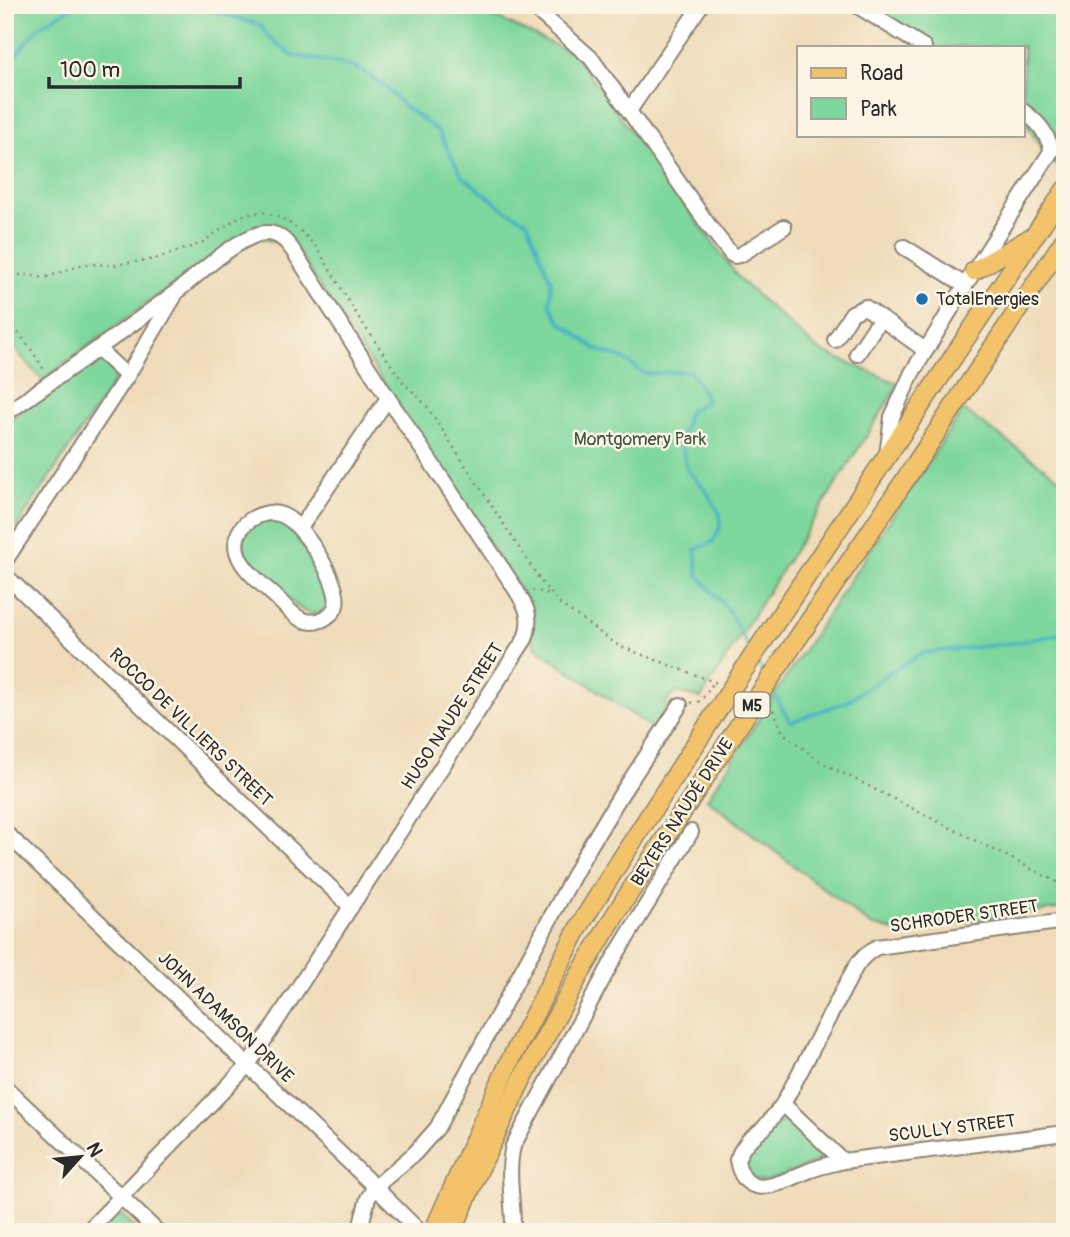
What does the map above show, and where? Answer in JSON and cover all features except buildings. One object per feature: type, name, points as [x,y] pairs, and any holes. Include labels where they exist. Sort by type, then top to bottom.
[{"type":"main road","name":"BEYERS NAUDÉ DRIVE","points":[[433,1232],[499,1082],[580,925],[733,686],[1065,190]]},
{"type":"main road","points":[[969,278],[1033,237]]},
{"type":"main road","name":"BEYERS NAUDÉ DRIVE","points":[[452,1232],[521,1082],[618,910],[1065,239]]},
{"type":"main road","points":[[989,303],[1012,319]]},
{"type":"main road","points":[[934,386],[958,401]]},
{"type":"street","points":[[531,5],[591,58],[731,254],[740,255],[784,227]]},
{"type":"street","points":[[629,111],[701,5]]},
{"type":"street","points":[[856,5],[922,46]]},
{"type":"street","name":"BEYERS NAUDÉ DRIVE","points":[[887,457],[892,417],[912,373],[969,278],[1052,150],[1046,134],[1024,112]]},
{"type":"street","name":"HUGO NAUDE STREET","points":[[87,1232],[248,1065],[525,639],[529,628],[527,609],[518,593],[287,242],[267,233],[249,238],[178,290]]},
{"type":"street","points":[[904,247],[969,278]]},
{"type":"street","points":[[5,414],[178,290]]},
{"type":"street","points":[[5,561],[127,376],[178,290]]},
{"type":"street","points":[[835,340],[852,313],[865,307],[926,350]]},
{"type":"street","points":[[857,354],[881,318]]},
{"type":"street","points":[[98,349],[127,376]]},
{"type":"street","points":[[300,528],[388,398]]},
{"type":"street","points":[[261,514],[286,516],[300,528],[332,580],[336,593],[336,606],[332,612],[322,620],[311,622],[298,618],[248,572],[237,552],[237,540],[244,525],[261,514]]},
{"type":"street","name":"ROCCO DE VILLIERS STREET","points":[[5,575],[351,907]]},
{"type":"street","points":[[359,1232],[368,1198],[375,1187],[415,1153],[437,1128],[584,856],[680,705]]},
{"type":"street","name":"JOHN ADAMSON DRIVE","points":[[5,832],[420,1232]]},
{"type":"street","name":"BEYERS NAUDÉ DRIVE","points":[[513,1232],[510,1170],[513,1146],[613,960],[691,832]]},
{"type":"street","name":"SCHRODER STREET","points":[[869,951],[877,947],[1065,921]]},
{"type":"street","name":"SCULLY STREET","points":[[869,951],[856,966],[783,1104],[741,1151],[737,1160],[744,1179],[756,1186],[768,1185],[844,1161],[1065,1133]]},
{"type":"street","points":[[5,1087],[158,1232]]},
{"type":"street","points":[[783,1104],[844,1161]]},
{"type":"path","points":[[5,316],[31,349],[51,382]]},
{"type":"path","points":[[518,593],[538,591],[552,595]]},
{"type":"path","points":[[680,705],[701,701],[713,683],[733,686]]},
{"type":"path","points":[[757,698],[773,710],[783,733],[821,762],[1065,886]]},
{"type":"green space","name":"Montgomery Park","points":[[5,5],[469,5],[574,54],[741,281],[818,350],[899,384],[701,698],[676,692],[668,700],[657,732],[534,646],[526,600],[295,248],[253,236],[185,276],[42,380],[5,337]]},
{"type":"green space","points":[[858,5],[1053,5],[1065,13],[1065,168],[1049,162],[1024,120],[1024,46],[918,46]]},
{"type":"green space","points":[[95,359],[110,367],[115,376],[113,383],[5,544],[5,423]]},
{"type":"green space","points":[[963,410],[1065,482],[1065,908],[895,931],[871,925],[707,799]]},
{"type":"green space","points":[[268,519],[279,521],[293,533],[324,576],[331,597],[327,606],[319,613],[312,614],[296,605],[244,551],[243,539],[251,525]]},
{"type":"green space","points":[[792,1120],[826,1157],[768,1181],[750,1176],[743,1156],[769,1128]]},
{"type":"green space","points":[[117,1211],[140,1232],[98,1232]]},
{"type":"waterway","points":[[5,68],[40,26],[75,5]]},
{"type":"waterway","points":[[192,5],[260,25],[272,40],[293,56],[340,63],[361,70],[384,86],[404,106],[438,131],[462,176],[504,209],[527,221],[551,281],[550,305],[560,322],[596,349],[624,359],[647,374],[689,371],[707,400],[689,412],[680,440],[688,471],[705,489],[720,514],[720,527],[713,542],[695,550],[698,575],[728,610],[750,650]]},
{"type":"waterway","points":[[771,688],[790,722],[846,702],[923,653],[1013,643],[1065,633]]},
{"type":"waterway","points":[[756,660],[764,675]]},
{"type":"place","name":"TotalEnergies","points":[[922,299]]}]
